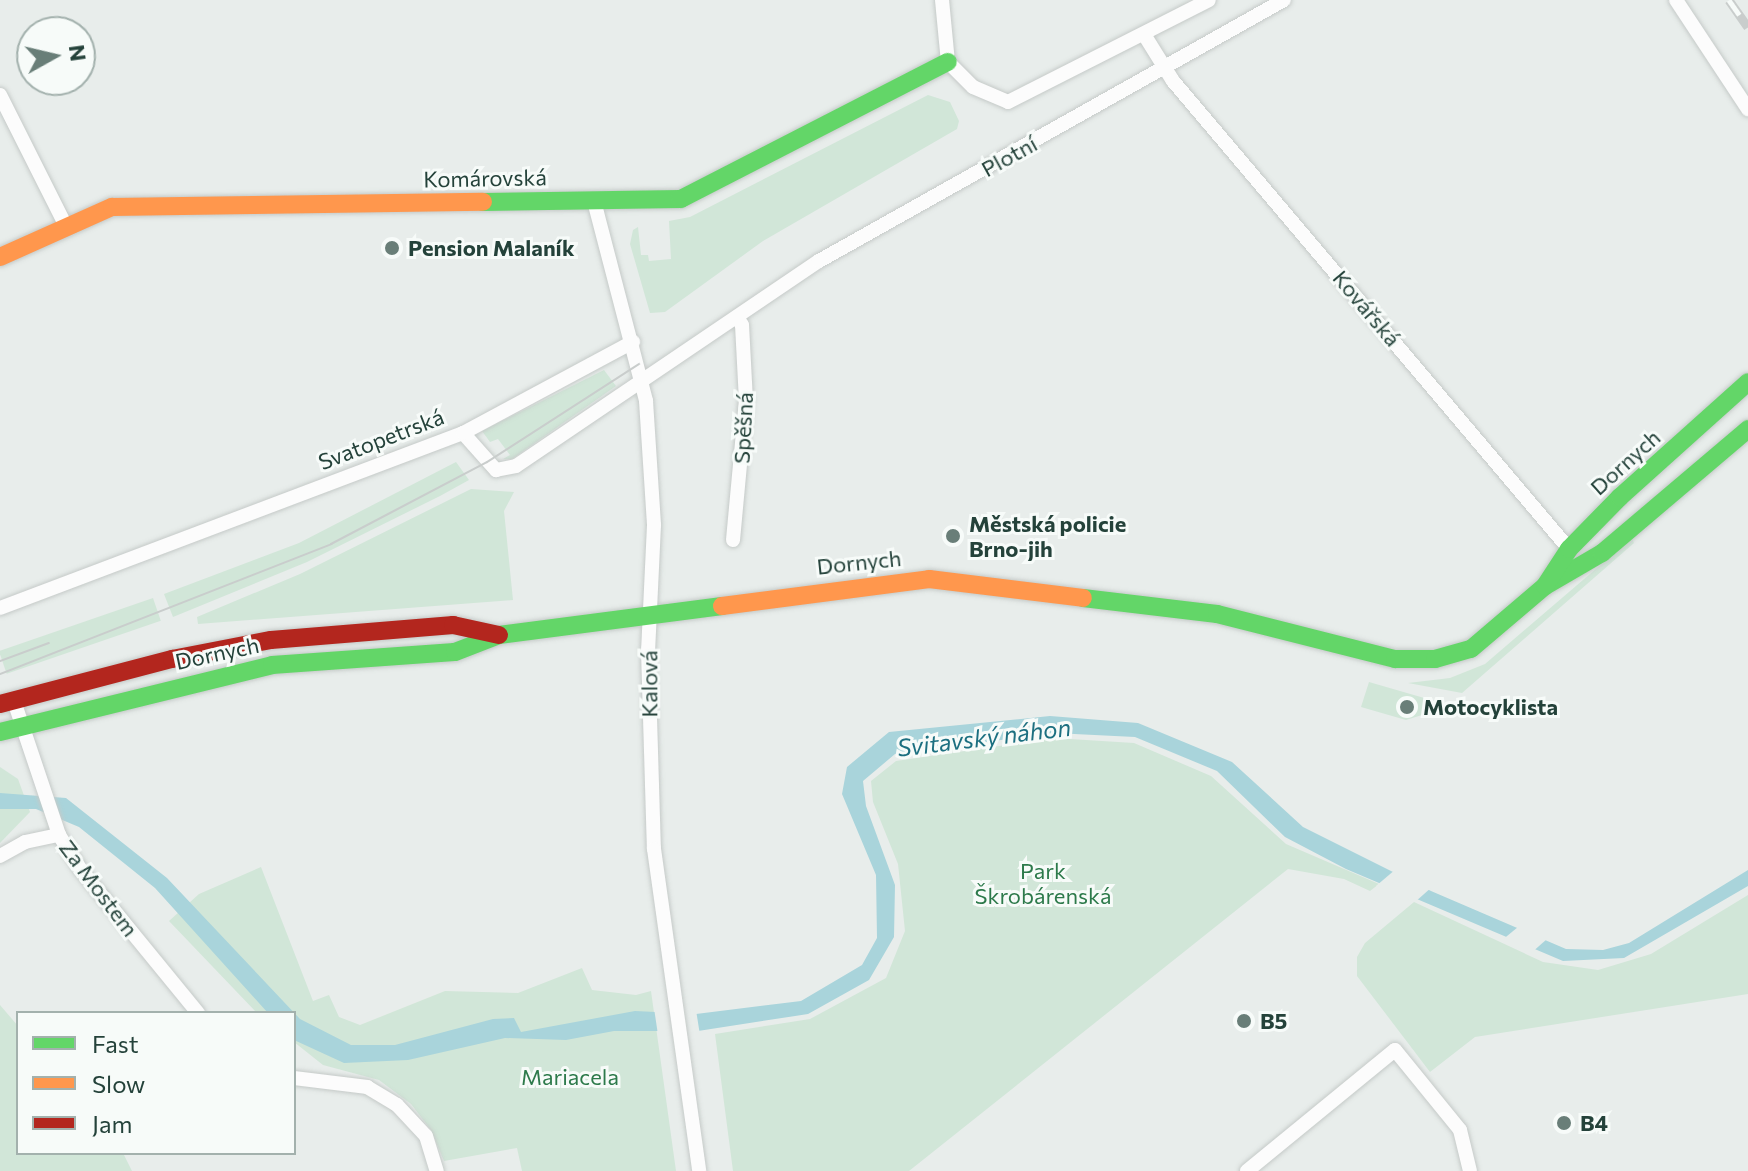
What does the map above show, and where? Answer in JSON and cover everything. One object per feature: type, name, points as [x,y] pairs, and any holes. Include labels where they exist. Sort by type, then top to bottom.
[{"type":"main road","name":"Komárovská","points":[[0,257],[112,207],[594,201],[693,196],[948,62]]},
{"type":"main road","name":"Dornych","points":[[1545,586],[1569,549],[1748,382]]},
{"type":"main road","name":"Dornych","points":[[22,726],[272,665],[455,652],[499,635],[650,613],[950,578],[1217,614],[1386,657],[1424,660],[1479,644],[1545,586],[1602,553],[1748,429]]},
{"type":"main road","points":[[7,702],[172,659],[271,640],[453,625],[499,635]]},
{"type":"main road","points":[[0,732],[22,726]]},
{"type":"street","points":[[942,0],[948,62],[973,87],[1008,102],[1145,36],[1209,0]]},
{"type":"street","name":"Plotní","points":[[737,317],[830,255],[1284,0]]},
{"type":"street","points":[[1676,0],[1748,109]]},
{"type":"street","name":"Kovářská","points":[[1145,36],[1164,68],[1569,549]]},
{"type":"street","points":[[0,95],[66,226]]},
{"type":"street","name":"Kalová","points":[[594,201],[643,379],[654,525],[650,613],[652,809],[673,992],[699,1171]]},
{"type":"street","name":"Svatopetrská","points":[[0,608],[463,433],[492,467],[507,470],[737,317]]},
{"type":"street","name":"Spěšná","points":[[733,540],[746,418],[746,366],[737,317]]},
{"type":"street","points":[[463,433],[633,342]]},
{"type":"street","name":"Za Mostem","points":[[7,702],[22,726],[39,785],[57,831],[81,870],[196,1011]]},
{"type":"street","points":[[0,856],[25,842],[57,831]]},
{"type":"street","points":[[1247,1171],[1395,1050],[1460,1130],[1470,1171]]},
{"type":"street","points":[[296,1078],[367,1087],[397,1105],[426,1136],[437,1171]]},
{"type":"green space","points":[[928,95],[950,102],[959,121],[957,129],[763,241],[665,312],[650,313],[630,244],[633,230],[638,227],[641,255],[648,255],[649,261],[671,259],[669,221],[690,217]]},
{"type":"green space","points":[[604,370],[616,386],[512,459],[503,459],[510,455],[498,439],[490,442],[482,431]]},
{"type":"green space","points":[[456,462],[469,480],[307,562],[173,617],[164,594],[299,543]]},
{"type":"green space","points":[[471,489],[514,492],[504,511],[513,600],[198,624],[197,617],[300,574]]},
{"type":"green space","points":[[1632,538],[1634,543],[1462,693],[1408,683],[1450,678],[1485,664]]},
{"type":"green space","points":[[153,598],[161,621],[7,674],[0,651]]},
{"type":"green space","points":[[1369,682],[1438,702],[1422,715],[1406,720],[1361,707]]},
{"type":"green space","name":"Park Škrobárenská","points":[[1054,738],[1134,743],[1211,776],[1286,844],[1379,884],[1370,891],[1344,879],[1288,869],[909,1171],[733,1171],[715,1034],[810,1019],[886,978],[905,931],[898,864],[873,802],[871,781],[896,761]]},
{"type":"green space","points":[[0,767],[18,779],[30,812],[0,843]]},
{"type":"green space","name":"Mariacela","points":[[261,867],[313,1001],[329,995],[339,1017],[360,1025],[445,991],[518,993],[582,968],[592,990],[636,995],[651,991],[676,1171],[522,1171],[517,1148],[444,1161],[431,1130],[411,1104],[379,1080],[323,1065],[296,1044],[296,1011],[255,1011],[169,921],[199,894]]},
{"type":"green space","points":[[1748,895],[1748,994],[1475,1037],[1430,1072],[1357,976],[1357,957],[1365,943],[1414,902],[1543,962],[1598,970],[1651,954]]},
{"type":"green space","points":[[0,1005],[16,1024],[16,1155],[124,1155],[132,1171],[0,1171]]},
{"type":"water","name":"Svitavský náhon","points":[[1050,716],[1138,723],[1232,762],[1303,827],[1431,891],[1566,949],[1603,950],[1629,943],[1748,870],[1748,886],[1624,958],[1563,961],[1346,869],[1285,837],[1217,771],[1135,737],[1054,733],[895,754],[863,781],[866,806],[895,885],[894,937],[869,980],[808,1014],[698,1031],[614,1031],[566,1040],[505,1038],[408,1060],[344,1063],[296,1041],[296,1015],[351,1045],[395,1045],[493,1019],[514,1018],[521,1032],[635,1011],[696,1014],[801,1001],[862,965],[877,938],[876,875],[842,794],[847,767],[889,732]]},
{"type":"water","points":[[0,793],[66,798],[167,878],[292,1011],[266,1011],[155,888],[79,827],[36,809],[0,809]]},
{"type":"pier","points":[[1396,869],[1432,887],[1415,902],[1376,886]]},
{"type":"pier","points":[[1518,927],[1547,939],[1530,954],[1501,941]]},
{"type":"pier","points":[[654,1008],[696,1010],[700,1035],[658,1035]]},
{"type":"tram line","points":[[0,674],[331,544],[487,462],[639,364]]},
{"type":"tram line","points":[[0,661],[49,643]]},
{"type":"railway","points":[[1729,0],[1748,27]]},
{"type":"traffic: fast","points":[[483,202],[681,199],[948,62]]},
{"type":"traffic: fast","points":[[1083,598],[1217,614],[1395,659],[1435,659],[1471,649],[1545,586],[1569,549],[1620,497],[1748,382]]},
{"type":"traffic: fast","points":[[1547,585],[1602,553],[1748,429]]},
{"type":"traffic: fast","points":[[0,732],[272,665],[455,652],[499,635],[722,606]]},
{"type":"traffic: slow","points":[[0,257],[112,207],[483,202]]},
{"type":"traffic: slow","points":[[722,606],[929,579],[1083,598]]},
{"type":"traffic: jam","points":[[0,704],[172,659],[271,640],[453,625],[499,635]]},
{"type":"place","name":"Pension Malaník","points":[[392,248]]},
{"type":"place","name":"Městská policie Brno-jih","points":[[953,536]]},
{"type":"place","name":"Motocyklista","points":[[1407,707]]},
{"type":"place","name":"B5","points":[[1244,1021]]},
{"type":"place","name":"B4","points":[[1564,1123]]}]
